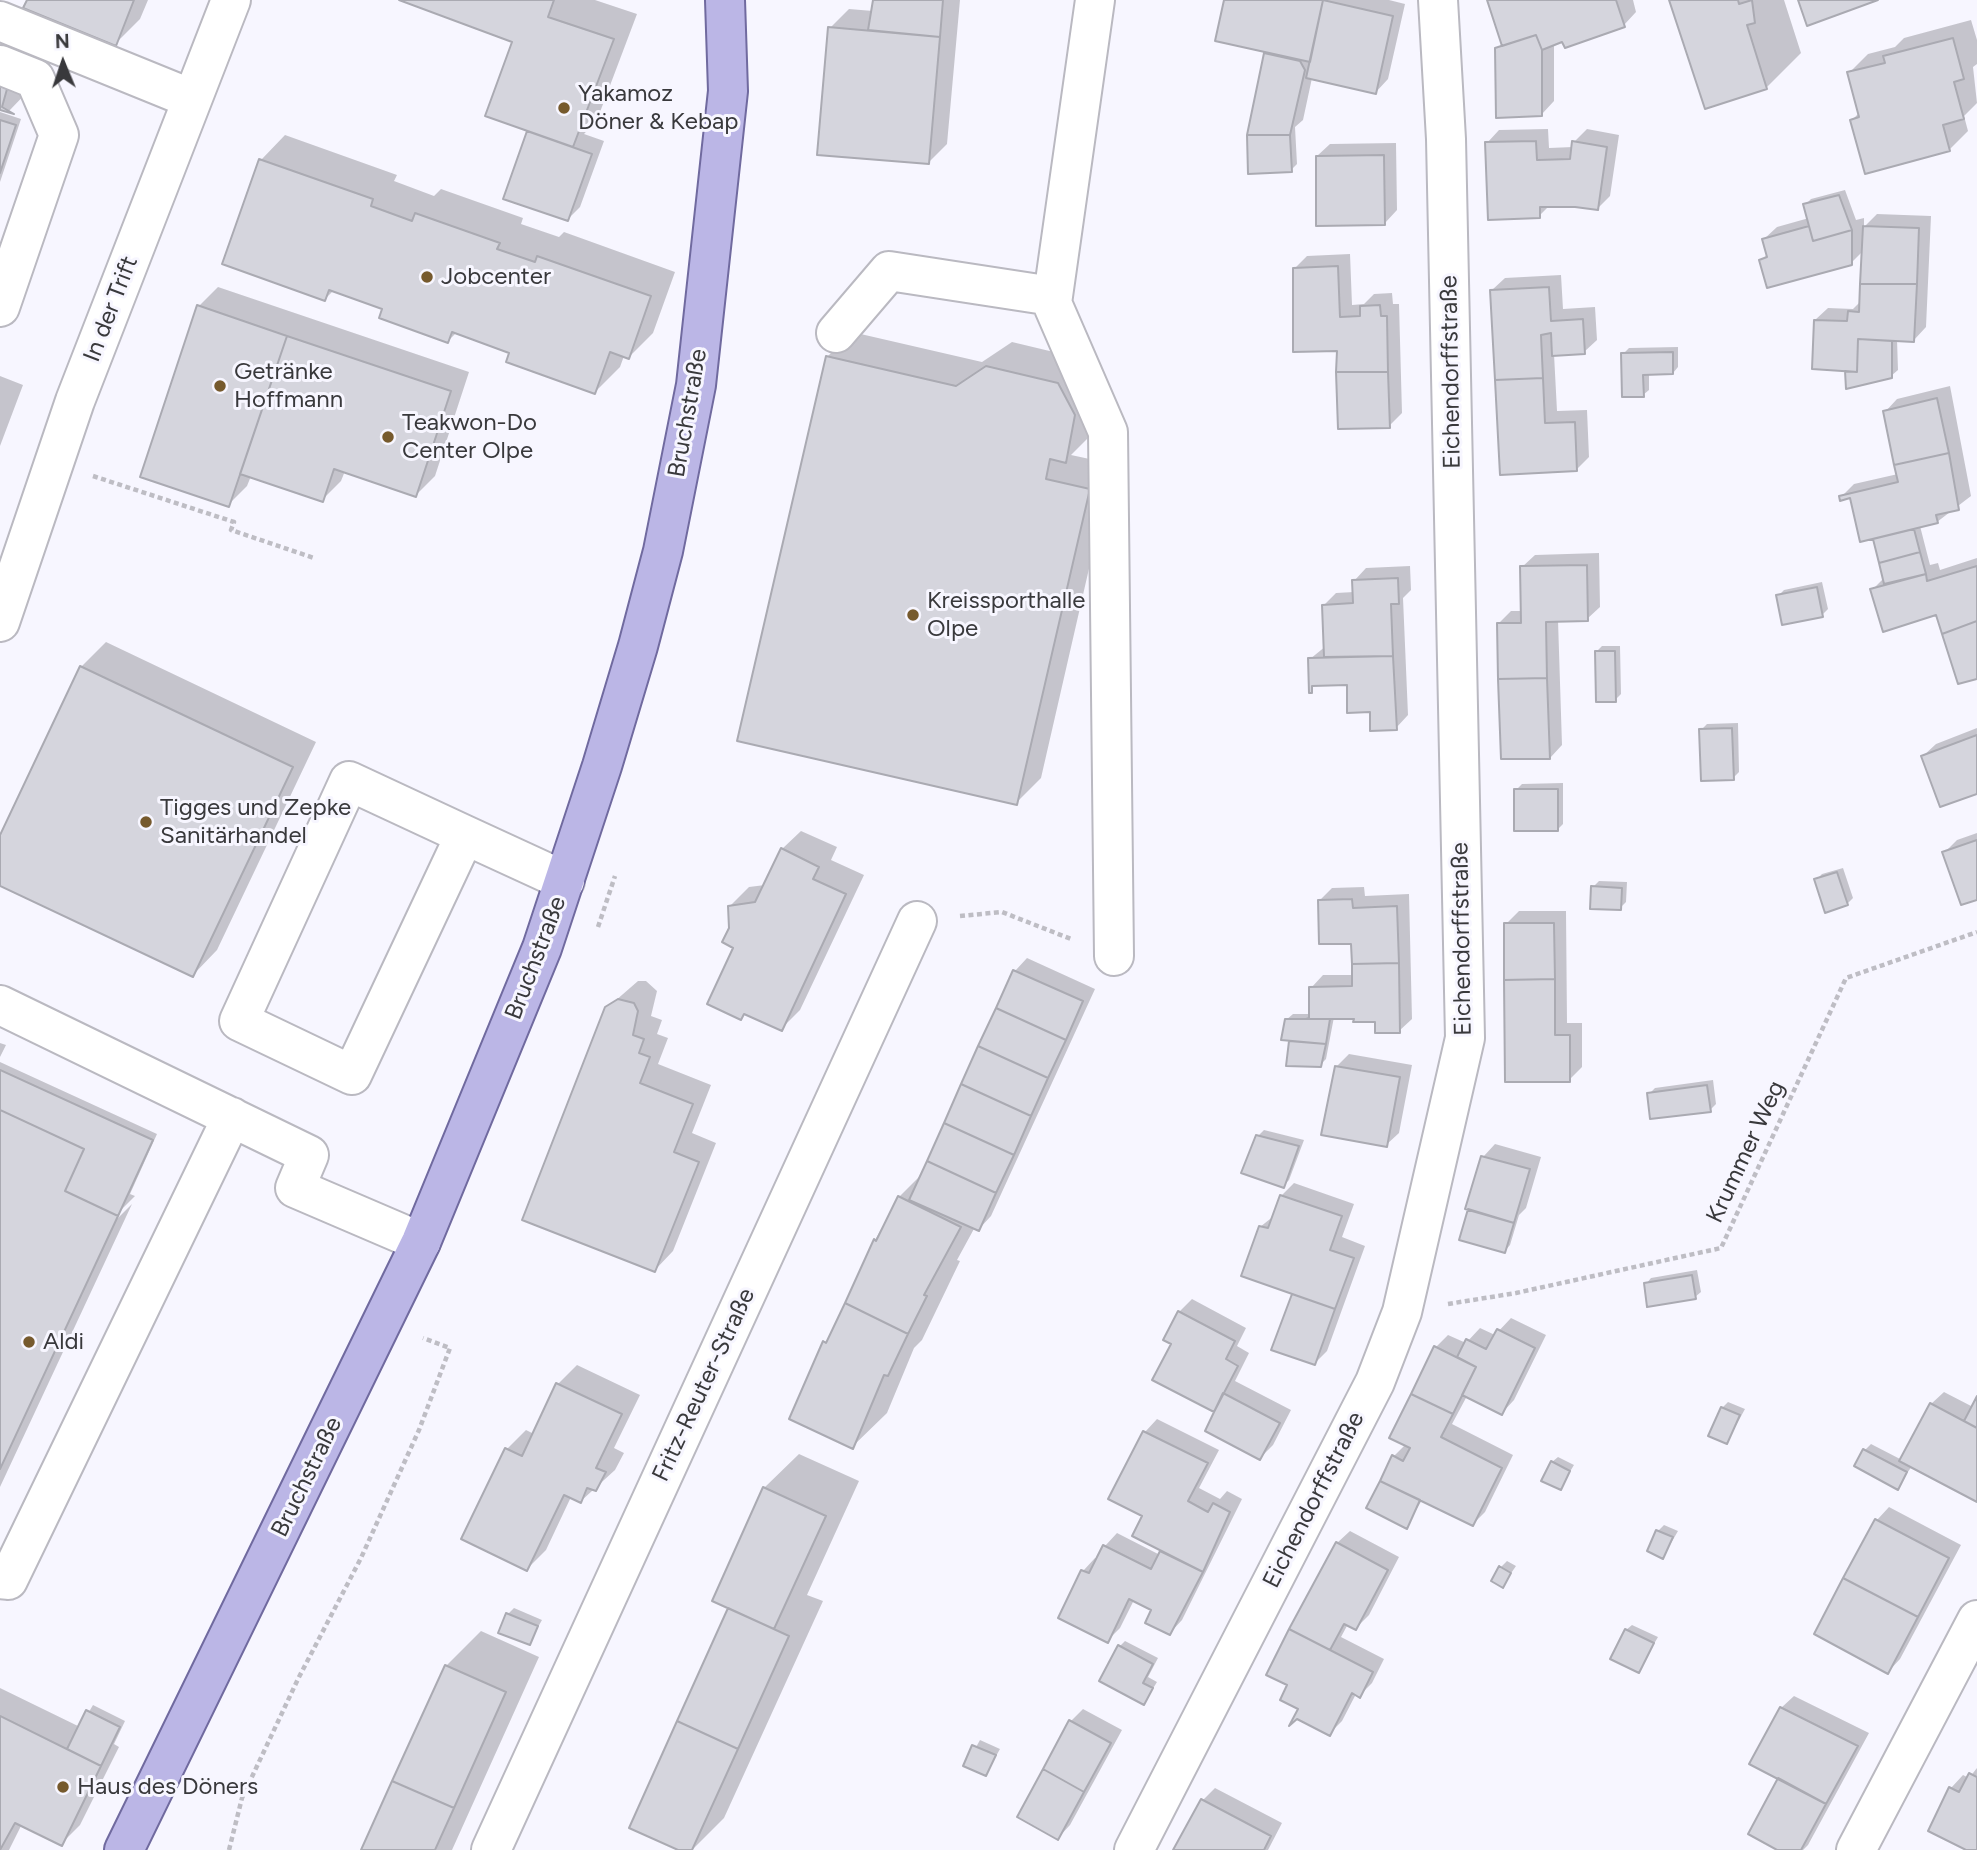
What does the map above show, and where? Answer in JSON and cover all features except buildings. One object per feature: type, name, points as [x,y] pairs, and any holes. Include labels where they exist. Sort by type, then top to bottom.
[{"type":"main road","name":"Bruchstraße","points":[[124,1850],[421,1242],[542,948],[565,881],[639,646],[663,551],[696,385],[728,90],[725,0]]},
{"type":"street","name":"In der Trift","points":[[0,622],[56,464],[75,401],[231,0]]},
{"type":"street","points":[[1095,0],[1052,303],[1108,432],[1114,956]]},
{"type":"street","name":"Eichendorffstraße","points":[[1134,1850],[1375,1382],[1402,1312],[1465,1038],[1446,139],[1438,0]]},
{"type":"street","points":[[0,21],[192,99]]},
{"type":"street","points":[[0,65],[35,79],[59,135],[0,307]]},
{"type":"street","points":[[836,333],[889,271],[1052,296]]},
{"type":"street","points":[[465,835],[352,1075],[239,1021],[349,781],[565,881]]},
{"type":"street","name":"Fritz-Reuter-Straße","points":[[491,1850],[917,921]]},
{"type":"street","points":[[0,1005],[309,1155],[295,1188],[421,1242]]},
{"type":"street","points":[[0,1579],[8,1580],[232,1117]]},
{"type":"street","points":[[1856,1850],[1977,1620]]},
{"type":"path","points":[[56,464],[234,522],[231,530],[314,558]]},
{"type":"path","points":[[917,921],[1002,912],[1114,956]]},
{"type":"path","name":"Krummer Weg","points":[[1402,1312],[1516,1293],[1721,1248],[1846,978],[1977,932]]},
{"type":"path","points":[[229,1850],[242,1798],[298,1679],[366,1547],[419,1430],[450,1348],[383,1322]]},
{"type":"place","name":"Yakamoz Döner & Kebap","points":[[564,108]]},
{"type":"place","name":"Jobcenter","points":[[427,277]]},
{"type":"place","name":"Getränke Hoffmann","points":[[220,386]]},
{"type":"place","name":"Teakwon-Do Center Olpe","points":[[388,437]]},
{"type":"place","name":"Kreissporthalle Olpe","points":[[913,615]]},
{"type":"place","name":"Tigges und Zepke Sanitärhandel","points":[[146,822]]},
{"type":"place","name":"Aldi","points":[[29,1342]]},
{"type":"place","name":"Haus des Döners","points":[[63,1787]]}]
